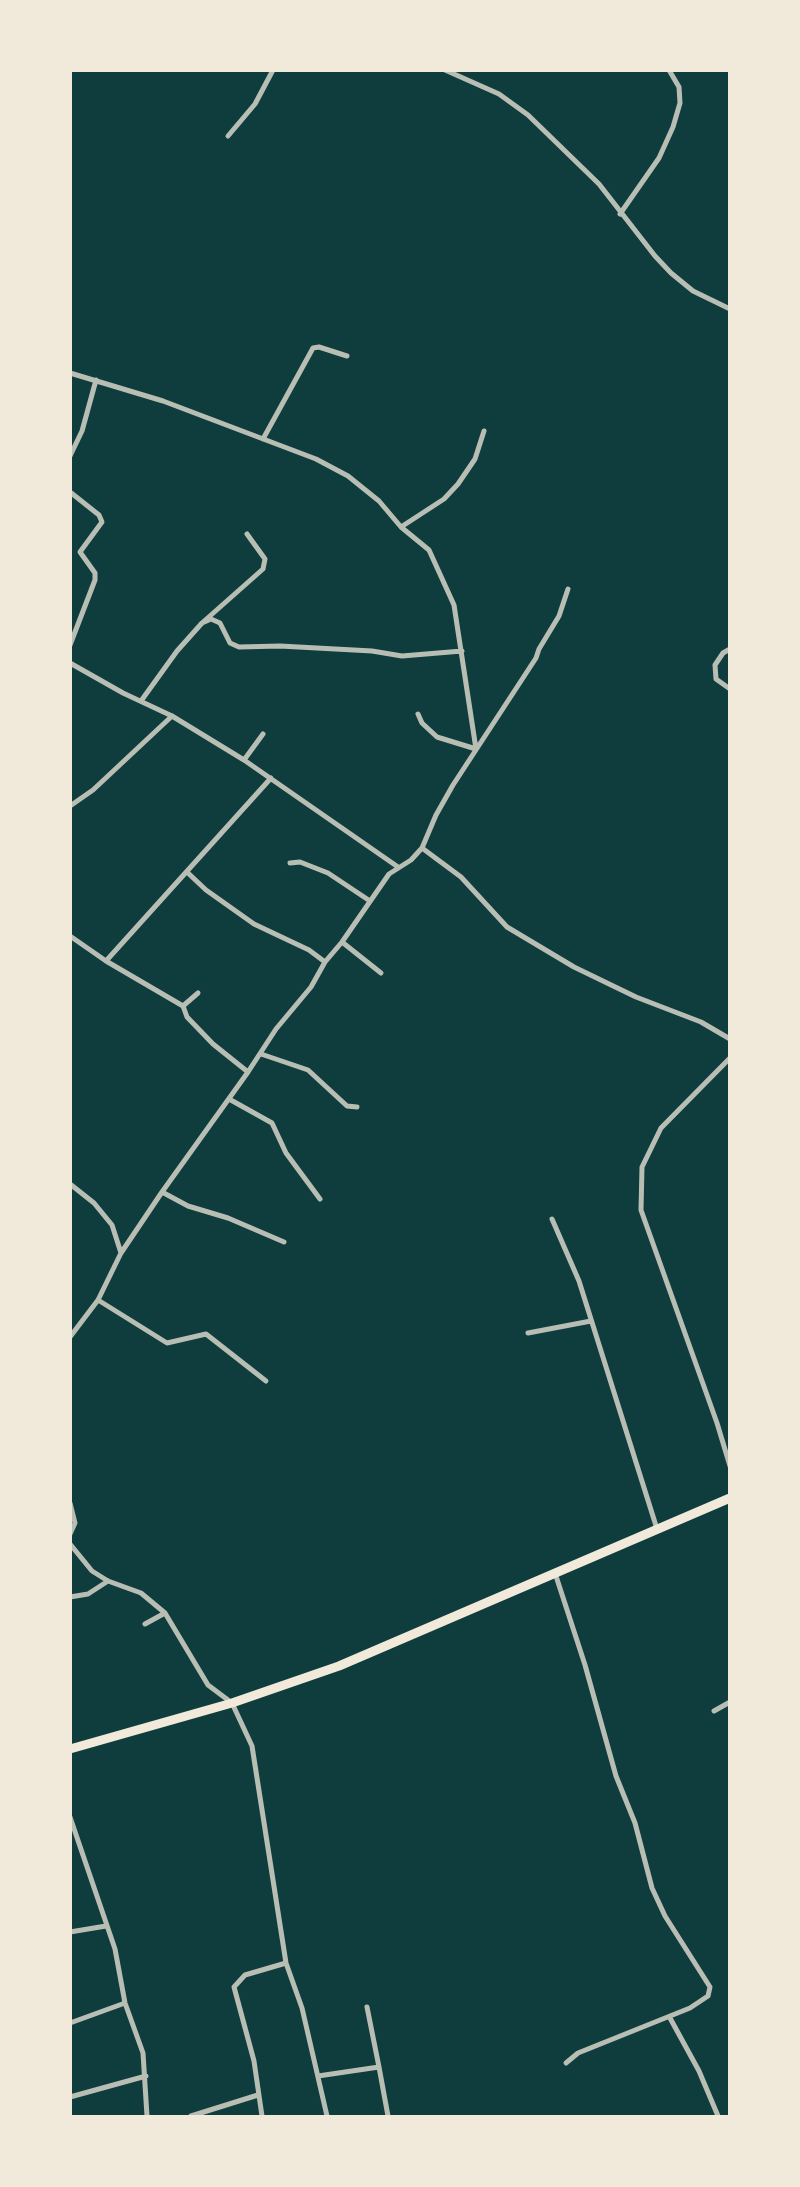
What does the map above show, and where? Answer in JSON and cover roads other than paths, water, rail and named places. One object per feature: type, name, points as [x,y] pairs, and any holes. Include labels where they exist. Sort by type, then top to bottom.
[{"type":"highway","points":[[70,1749],[232,1703],[339,1666],[729,1498]]},
{"type":"street","points":[[228,136],[255,104],[273,70]]},
{"type":"street","points":[[445,70],[499,94],[528,115],[599,184],[620,214],[671,273],[693,291],[729,309]]},
{"type":"street","points":[[620,214],[659,158],[673,127],[680,103],[678,87],[669,70]]},
{"type":"street","points":[[263,439],[313,348],[319,347],[347,356]]},
{"type":"street","points":[[70,373],[164,401],[316,459],[348,476],[379,501],[401,527],[429,550],[454,605],[476,749]]},
{"type":"street","points":[[70,456],[81,431],[96,380]]},
{"type":"street","points":[[401,527],[444,499],[458,484],[475,459],[483,431]]},
{"type":"street","points":[[70,492],[99,515],[102,522],[81,552],[95,573],[95,580],[70,645]]},
{"type":"street","points":[[141,701],[177,651],[202,623],[263,569],[265,559],[247,534]]},
{"type":"street","points":[[70,1337],[98,1300],[121,1253],[261,1054],[276,1029],[310,987],[325,962],[342,942],[389,874],[411,860],[422,848],[436,815],[536,658],[539,648],[559,616],[568,589]]},
{"type":"street","points":[[202,623],[211,619],[220,623],[230,643],[239,647],[291,646],[372,651],[402,656],[462,651]]},
{"type":"street","points":[[728,687],[716,679],[715,665],[723,652],[729,649]]},
{"type":"street","points":[[70,663],[172,716],[244,760],[398,867]]},
{"type":"street","points":[[418,714],[422,723],[437,737],[476,749]]},
{"type":"street","points":[[70,806],[93,790],[172,716]]},
{"type":"street","points":[[244,760],[263,734]]},
{"type":"street","points":[[106,961],[272,778]]},
{"type":"street","points":[[422,848],[461,877],[507,927],[583,972],[636,997],[701,1022],[729,1039]]},
{"type":"street","points":[[290,863],[300,862],[328,873],[369,901]]},
{"type":"street","points":[[188,873],[206,890],[254,924],[309,950],[325,962]]},
{"type":"street","points":[[70,936],[106,961],[183,1006],[188,1017],[213,1044],[248,1072]]},
{"type":"street","points":[[342,942],[381,973]]},
{"type":"street","points":[[183,1006],[198,993]]},
{"type":"street","points":[[261,1054],[308,1070],[347,1106],[357,1107]]},
{"type":"street","points":[[729,1058],[662,1128],[642,1167],[641,1210],[714,1413],[729,1466]]},
{"type":"street","points":[[229,1099],[272,1123],[286,1153],[320,1199]]},
{"type":"street","points":[[70,1184],[94,1203],[112,1225],[121,1253]]},
{"type":"street","points":[[162,1192],[188,1206],[228,1218],[284,1242]]},
{"type":"street","points":[[552,1219],[579,1281],[657,1529]]},
{"type":"street","points":[[98,1300],[167,1343],[206,1334],[266,1381]]},
{"type":"street","points":[[528,1333],[591,1321]]},
{"type":"street","points":[[70,1503],[75,1523],[70,1534]]},
{"type":"street","points":[[70,1544],[92,1571],[108,1581],[141,1593],[165,1613],[208,1685],[232,1703],[252,1746],[286,1963],[302,2008],[327,2116]]},
{"type":"street","points":[[555,1573],[585,1665],[616,1776],[635,1822],[652,1887],[665,1916],[710,1987],[708,1996],[670,2018],[625,2032],[579,2053],[566,2063]]},
{"type":"street","points":[[70,1597],[88,1594],[108,1581]]},
{"type":"street","points":[[145,1624],[165,1613]]},
{"type":"street","points":[[714,1711],[729,1702]]},
{"type":"street","points":[[70,1817],[115,1948],[125,2003],[135,2026],[146,2076],[147,2116]]},
{"type":"street","points":[[70,1932],[106,1926]]},
{"type":"street","points":[[262,2116],[254,2061],[234,1987],[245,1975],[286,1963]]},
{"type":"street","points":[[70,2023],[125,2003]]},
{"type":"street","points":[[367,2007],[388,2116]]},
{"type":"street","points":[[670,2018],[699,2071],[718,2116]]},
{"type":"street","points":[[318,2076],[379,2067]]},
{"type":"street","points":[[70,2097],[146,2076]]},
{"type":"street","points":[[191,2116],[258,2095]]}]
